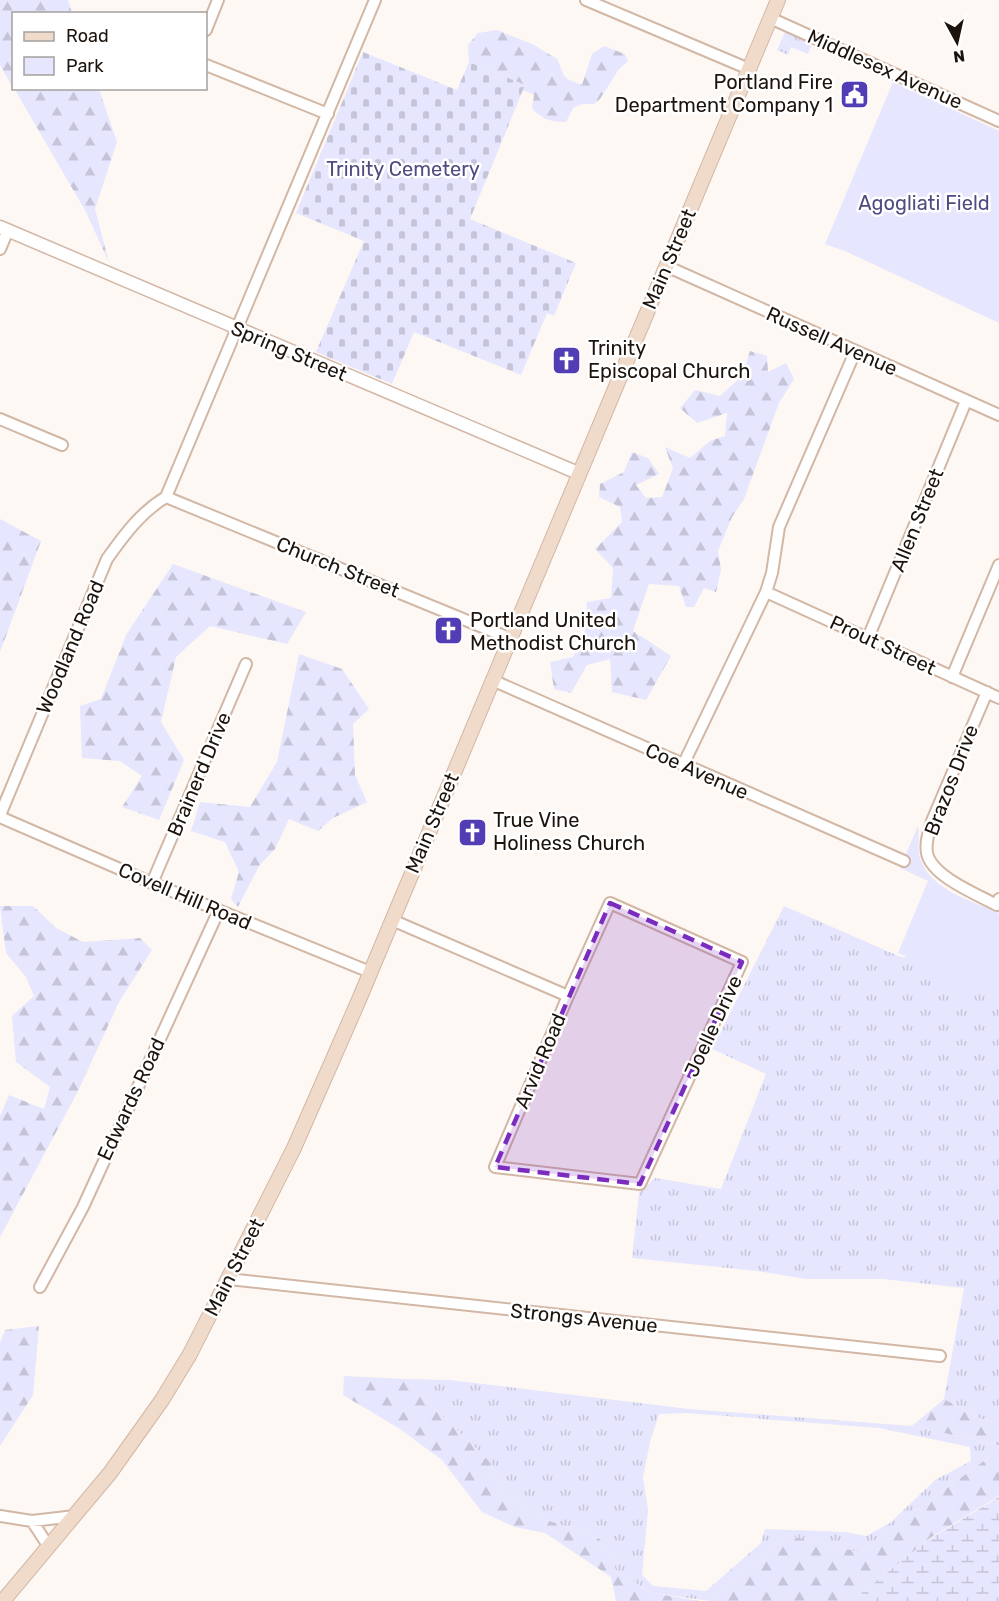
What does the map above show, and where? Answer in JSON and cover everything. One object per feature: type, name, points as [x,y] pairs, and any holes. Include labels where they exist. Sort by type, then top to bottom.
[{"type":"main road","name":"Main Street","points":[[3,1601],[110,1473],[162,1400],[190,1354],[294,1148],[778,0]]},
{"type":"street","points":[[207,28],[218,0]]},
{"type":"street","points":[[166,497],[375,0]]},
{"type":"street","points":[[586,0],[749,69]]},
{"type":"street","name":"Middlesex Avenue","points":[[770,18],[999,121]]},
{"type":"street","points":[[207,65],[328,114]]},
{"type":"street","points":[[0,249],[4,228]]},
{"type":"street","name":"Spring Street","points":[[4,228],[579,473]]},
{"type":"street","name":"Russell Avenue","points":[[666,266],[999,415]]},
{"type":"street","points":[[683,765],[766,592],[772,573],[779,527],[855,352]]},
{"type":"street","name":"Allen Street","points":[[868,638],[966,402]]},
{"type":"street","points":[[0,419],[62,445]]},
{"type":"street","name":"Church Street","points":[[166,497],[509,638]]},
{"type":"street","name":"Woodland Road","points":[[0,816],[107,559],[143,514],[166,497]]},
{"type":"street","points":[[952,677],[999,566]]},
{"type":"street","name":"Prout Street","points":[[766,592],[999,698]]},
{"type":"street","name":"Brainerd Drive","points":[[153,883],[246,664]]},
{"type":"street","name":"Coe Avenue","points":[[492,680],[904,861]]},
{"type":"street","name":"Brazos Drive","points":[[987,693],[932,821],[927,838],[927,855],[950,880],[998,902]]},
{"type":"street","name":"Covell Hill Road","points":[[0,816],[153,883],[370,972]]},
{"type":"street","name":"Joelle Drive","points":[[568,996],[610,903],[742,962],[640,1184]]},
{"type":"street","name":"Edwards Road","points":[[40,1287],[83,1207],[219,910]]},
{"type":"street","name":"Arvid Road","points":[[392,920],[568,996],[495,1167],[640,1184]]},
{"type":"street","name":"Strongs Avenue","points":[[229,1279],[940,1356]]},
{"type":"street","points":[[0,1516],[32,1521],[75,1516]]},
{"type":"street","points":[[32,1521],[49,1547]]},
{"type":"highlighted area","points":[[610,903],[742,962],[640,1184],[495,1167]]},
{"type":"green space","points":[[0,0],[68,0],[72,12],[12,12],[12,86],[0,65]]},
{"type":"green space","points":[[497,30],[532,44],[557,59],[565,76],[582,85],[592,54],[604,46],[625,54],[628,61],[619,69],[600,99],[594,104],[582,104],[573,108],[566,122],[551,120],[539,115],[532,108],[534,95],[523,90],[525,85],[469,62],[468,45],[478,33]]},
{"type":"green space","points":[[785,32],[812,44],[808,54],[791,47],[788,55],[777,50]]},
{"type":"green space","name":"Trinity Cemetery","points":[[363,52],[457,90],[469,62],[525,85],[470,219],[576,263],[554,316],[547,313],[521,375],[414,332],[392,384],[316,352],[364,241],[296,213]]},
{"type":"green space","name":"Agogliati Field","points":[[893,82],[999,131],[999,323],[845,251],[825,244]]},
{"type":"green space","points":[[15,90],[99,90],[117,142],[95,209],[109,263],[86,212]]},
{"type":"green space","points":[[750,351],[767,356],[768,372],[786,363],[794,379],[779,403],[744,499],[732,517],[718,551],[721,570],[716,592],[704,588],[694,607],[686,607],[679,586],[649,584],[633,631],[671,656],[646,700],[612,692],[610,659],[587,665],[571,693],[554,689],[550,662],[573,657],[585,631],[587,602],[611,598],[613,568],[595,549],[622,522],[620,507],[599,497],[600,484],[624,472],[632,452],[648,458],[659,474],[636,485],[646,498],[662,497],[673,469],[665,447],[690,458],[710,441],[725,436],[727,413],[697,423],[680,408],[695,390],[720,396],[742,376]]},
{"type":"green space","points":[[0,519],[41,541],[0,652]]},
{"type":"green space","points":[[173,564],[306,612],[287,644],[210,626],[176,657],[161,722],[184,760],[159,820],[122,807],[142,776],[120,761],[82,758],[80,706],[101,699],[126,635]]},
{"type":"green space","points":[[299,654],[342,669],[369,709],[353,724],[355,775],[367,802],[333,818],[318,831],[289,819],[275,849],[259,866],[238,907],[231,899],[239,872],[225,842],[191,831],[200,802],[250,807],[277,762]]},
{"type":"green space","points":[[918,826],[920,858],[925,869],[933,878],[953,893],[999,913],[999,999],[976,990],[968,993],[964,998],[948,990],[952,977],[898,953],[928,881],[900,868]]},
{"type":"green space","points":[[0,906],[33,906],[56,928],[83,942],[140,938],[152,950],[119,1002],[78,1091],[0,1237],[0,1116],[9,1095],[44,1109],[50,1087],[16,1062],[12,1016],[34,996],[26,977],[6,953]]},
{"type":"green space","points":[[784,906],[901,957],[912,957],[999,925],[999,1424],[979,1418],[944,1399],[964,1288],[883,1279],[806,1279],[757,1271],[632,1258],[639,1193],[655,1178],[721,1189],[766,1074],[712,1049]]},
{"type":"green space","points":[[39,1326],[33,1395],[0,1446],[0,1343],[5,1330]]},
{"type":"green space","points":[[344,1376],[405,1379],[489,1461],[502,1494],[544,1519],[600,1539],[617,1572],[652,1593],[700,1601],[616,1601],[611,1577],[545,1533],[515,1527],[482,1512],[442,1460],[400,1429],[343,1395]]},
{"type":"green space","points":[[405,1379],[450,1380],[689,1409],[912,1426],[999,1445],[999,1450],[859,1552],[786,1535],[710,1601],[652,1593],[617,1572],[600,1539],[544,1519],[502,1494],[489,1461]],"holes":[[[686,1413],[879,1428],[970,1447],[971,1461],[935,1480],[890,1523],[866,1536],[845,1532],[765,1529],[761,1543],[706,1591],[653,1586],[642,1575],[648,1510],[643,1477],[650,1442],[659,1414]]]},
{"type":"green space","points":[[944,1399],[979,1418],[999,1424],[999,1445],[912,1426]]},
{"type":"green space","points":[[999,1450],[999,1496],[930,1538],[852,1601],[710,1601],[786,1535],[859,1552]]},
{"type":"green space","points":[[999,1497],[999,1601],[852,1601],[925,1542]]},
{"type":"place","name":"Portland Fire Department Company 1","points":[[854,94]]},
{"type":"place","name":"Trinity Episcopal Church","points":[[567,360]]},
{"type":"place","name":"Portland United Methodist Church","points":[[449,631]]},
{"type":"place","name":"True Vine Holiness Church","points":[[472,832]]}]
